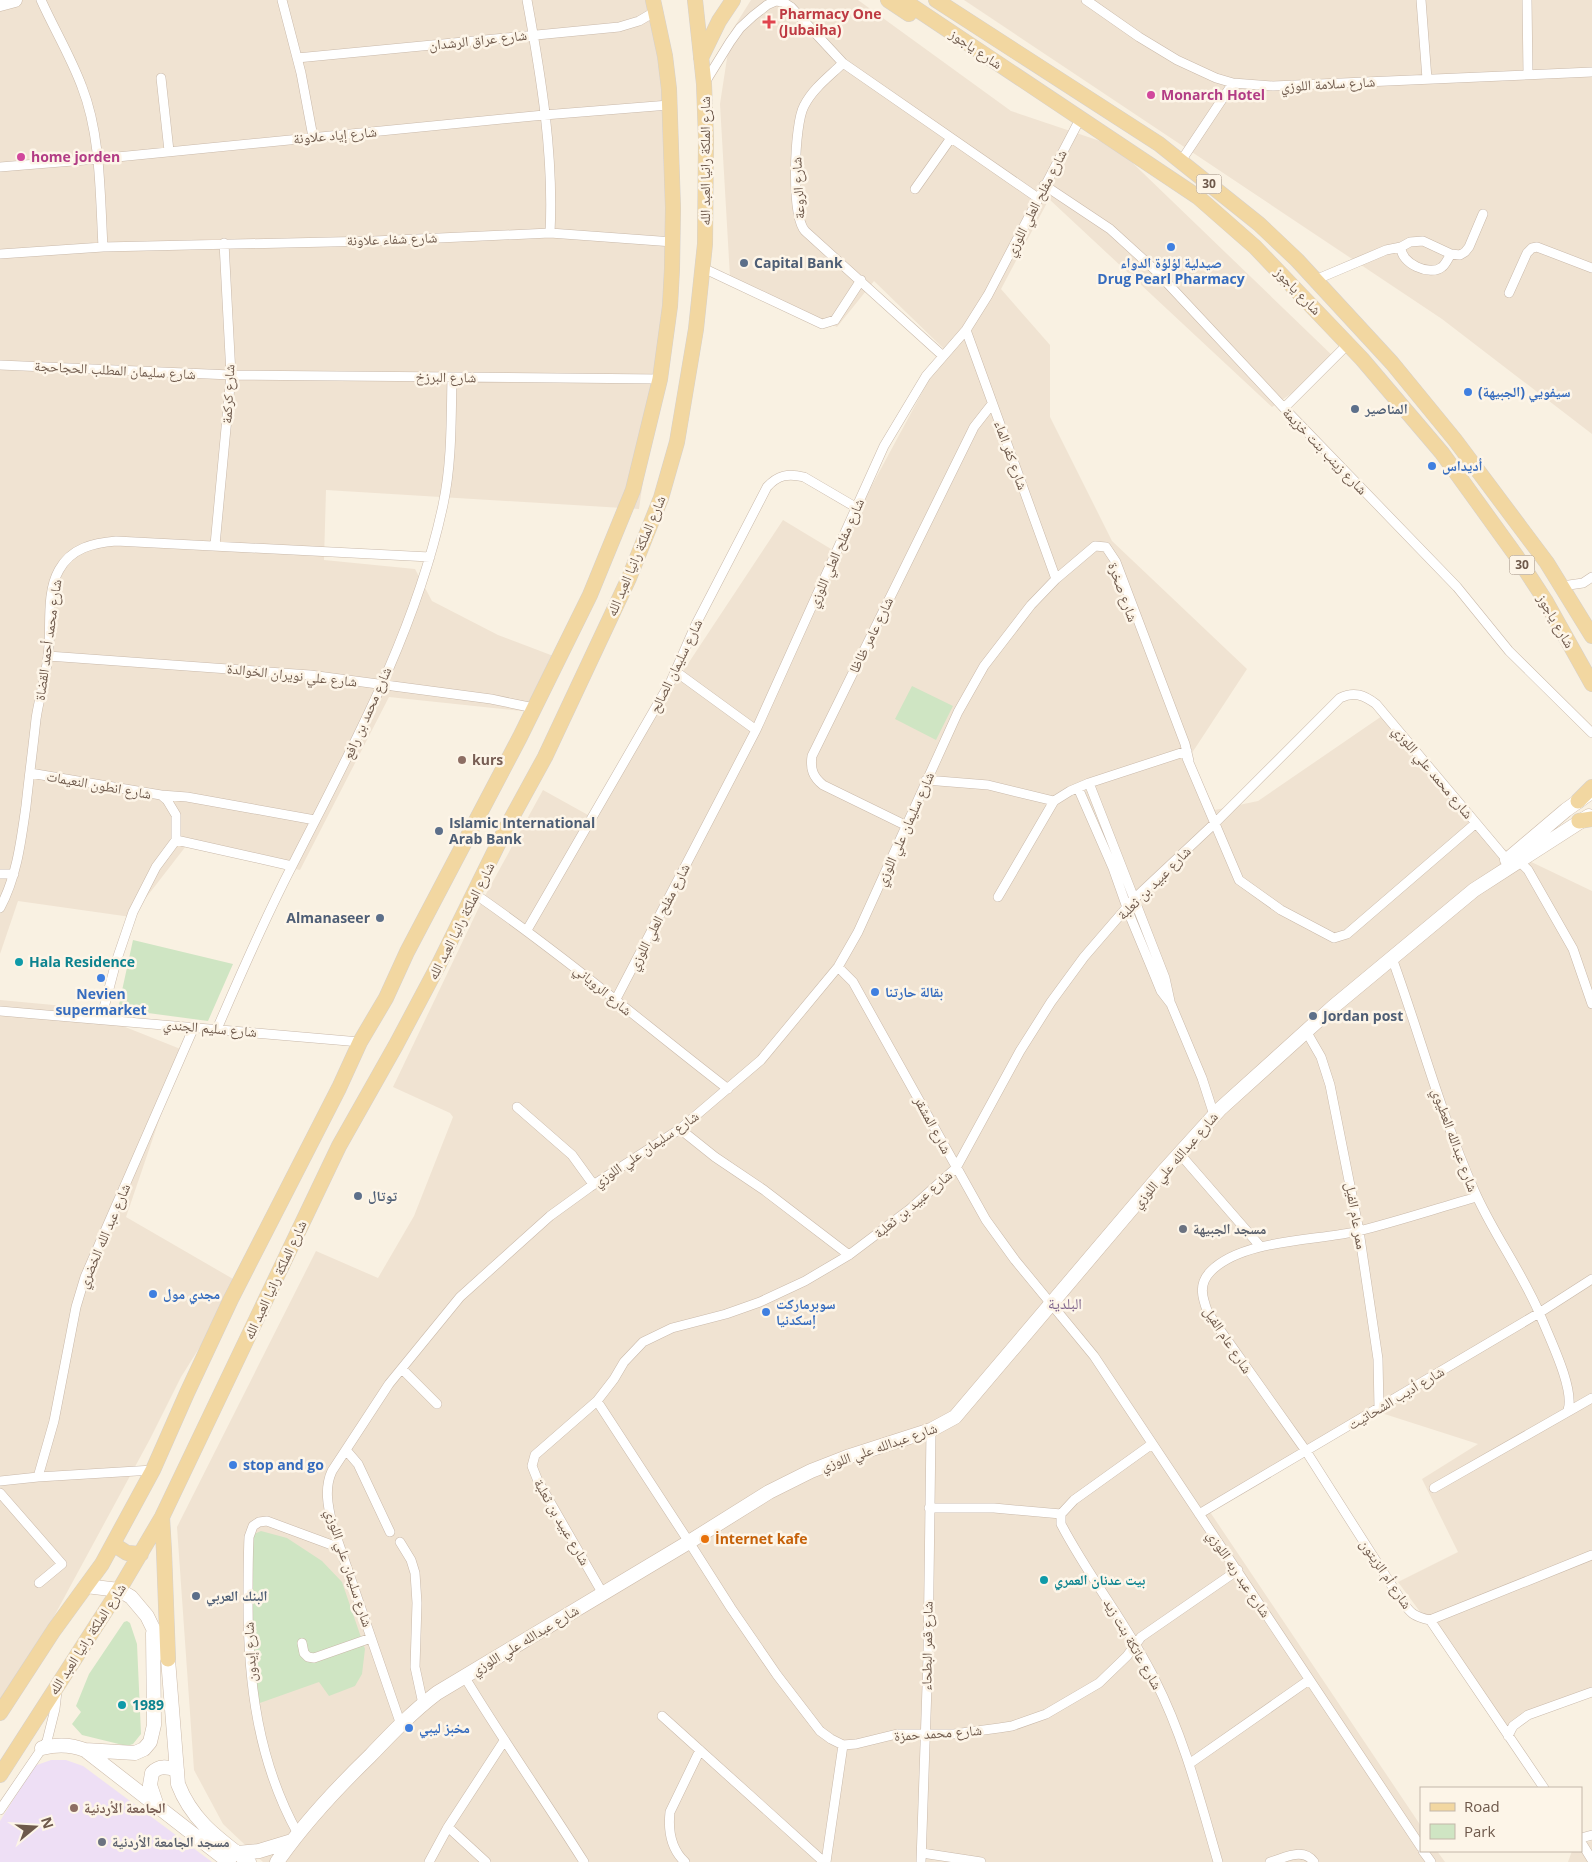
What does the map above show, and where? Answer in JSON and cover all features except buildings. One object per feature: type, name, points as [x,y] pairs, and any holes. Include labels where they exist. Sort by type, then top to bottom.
[{"type":"main road","name":"شارع الملكة رانيا العبد الله","points":[[0,1775],[119,1590],[162,1517],[339,1146],[396,1045],[545,757],[629,578],[661,498],[677,442],[696,329],[703,268],[706,215],[704,84],[695,0]]},
{"type":"main road","points":[[701,58],[719,22],[733,0]]},
{"type":"main road","points":[[888,0],[936,32],[956,42],[967,43]]},
{"type":"main road","name":"شارع ياجوز","points":[[903,0],[1198,197],[1255,247],[1348,344],[1442,453],[1486,512],[1545,600],[1592,684]]},
{"type":"main road","name":"شارع ياجوز","points":[[936,0],[1159,144],[1259,224],[1315,280],[1392,363],[1455,440],[1497,494],[1562,586],[1592,636]]},
{"type":"main road","name":"شارع الملكة رانيا العبد الله","points":[[0,1713],[113,1544],[153,1470],[186,1393],[231,1299],[339,1088],[360,1042],[386,998],[407,952],[534,708],[590,595],[633,490],[660,379],[670,306],[673,242],[670,105],[665,56],[655,6]]},
{"type":"main road","points":[[1578,801],[1592,787]]},
{"type":"main road","points":[[162,1517],[168,1659]]},
{"type":"main road","points":[[113,1544],[128,1553],[141,1554]]},
{"type":"street","points":[[0,4],[15,0]]},
{"type":"street","points":[[41,0],[82,86],[91,120],[97,159],[103,247]]},
{"type":"street","points":[[282,0],[297,58],[313,137]]},
{"type":"street","points":[[527,0],[544,115],[551,202],[550,233]]},
{"type":"street","name":"شارع سلامة اللوزي","points":[[1086,0],[1139,37],[1177,60],[1216,78],[1233,83],[1273,86],[1592,72]]},
{"type":"street","points":[[1421,0],[1427,79]]},
{"type":"street","points":[[1527,0],[1528,74]]},
{"type":"street","points":[[704,84],[740,28],[767,5],[776,1],[783,2],[791,6],[843,63],[1038,198]]},
{"type":"street","name":"شارع عراق الرشدان","points":[[297,58],[619,27],[639,22],[655,6]]},
{"type":"street","name":"شارع الروعة","points":[[843,63],[818,87],[803,107],[796,147],[799,221],[805,232],[861,280],[943,356]]},
{"type":"street","points":[[161,78],[169,151]]},
{"type":"street","points":[[1181,161],[1233,83]]},
{"type":"street","name":"شارع إياد علاونة","points":[[0,166],[97,159],[544,115],[670,105]]},
{"type":"street","name":"شارع مفلح العلي اللوزي","points":[[615,1001],[756,730],[889,438],[926,376],[966,330],[988,295],[1080,119]]},
{"type":"street","points":[[915,188],[951,138]]},
{"type":"street","name":"شارع زينب بنت خزيمة","points":[[1044,186],[1110,229],[1133,249],[1457,587],[1509,651],[1592,733]]},
{"type":"street","points":[[1315,280],[1410,242],[1423,241],[1451,254],[1460,254],[1465,252],[1483,214]]},
{"type":"street","name":"شارع شفاء علاونة","points":[[0,254],[103,247],[374,241],[550,233],[673,242]]},
{"type":"street","name":"شارع كركمة","points":[[215,545],[231,375],[224,244]]},
{"type":"street","points":[[1401,247],[1402,256],[1424,270],[1432,271],[1442,268],[1451,254]]},
{"type":"street","points":[[1509,293],[1527,253],[1532,248],[1537,247],[1592,268]]},
{"type":"street","points":[[703,268],[822,324],[835,320],[861,280]]},
{"type":"street","name":"شارع كفر الماء","points":[[966,330],[1056,579]]},
{"type":"street","points":[[1284,408],[1348,344]]},
{"type":"street","name":"شارع سليمان المطلب الحجاحجة","points":[[0,365],[231,375]]},
{"type":"street","name":"شارع البرزخ","points":[[231,375],[660,379]]},
{"type":"street","name":"شارع محمد بن رافع","points":[[216,1029],[251,948],[345,763],[407,624],[430,557],[444,503],[451,448],[452,377]]},
{"type":"street","name":"شارع عامر ظاظا","points":[[907,826],[823,785],[814,776],[812,756],[974,427],[992,404]]},
{"type":"street","name":"شارع سليمان الصالح","points":[[527,930],[616,777],[675,670],[742,533],[767,487],[775,478],[784,475],[804,477],[857,508]]},
{"type":"street","name":"شارع محمد أحمد القضاة","points":[[0,908],[14,874],[21,842],[38,711],[48,656],[53,583],[64,562],[74,553],[86,546],[100,542],[116,541],[430,557]]},
{"type":"street","name":"شارع سليمان علي اللوزي","points":[[401,1725],[340,1548],[329,1508],[328,1488],[332,1471],[389,1384],[460,1298],[550,1216],[593,1184],[680,1129],[760,1060],[838,967],[858,932],[958,712],[984,666],[1031,605],[1056,579],[1095,546],[1103,546],[1109,550]]},
{"type":"street","name":"شارع صخرة","points":[[1109,550],[1116,562],[1189,761],[1235,874],[1243,883],[1281,910],[1334,938],[1347,934],[1476,823]]},
{"type":"street","points":[[1562,586],[1582,583],[1592,577]]},
{"type":"street","name":"شارع علي نويران الخوالدة","points":[[48,656],[282,672],[348,679],[380,685],[491,699],[534,708]]},
{"type":"street","points":[[675,670],[756,730]]},
{"type":"street","name":"شارع محمد علي اللوزي","points":[[1354,694],[1362,695],[1376,704],[1476,823],[1513,860],[1528,870],[1573,949],[1592,1004]]},
{"type":"street","name":"شارع عبيد بن ثعلبة","points":[[603,1594],[538,1481],[532,1466],[535,1455],[597,1401],[624,1362],[643,1342],[672,1328],[726,1314],[760,1302],[804,1281],[849,1255],[910,1209],[956,1168],[993,1098],[1050,1002],[1084,957],[1134,899],[1214,823],[1334,703],[1347,695],[1354,694]]},
{"type":"street","points":[[998,897],[1054,801],[1089,783],[1185,751]]},
{"type":"street","name":"شارع انطون النعيمات","points":[[30,773],[161,795],[167,800],[176,815],[176,840]]},
{"type":"street","points":[[926,780],[988,785],[1054,801]]},
{"type":"street","points":[[1089,783],[1168,988],[1171,1004],[1210,1099],[1214,1116]]},
{"type":"street","points":[[1078,788],[1114,868],[1127,907],[1162,991],[1171,1004]]},
{"type":"street","name":"شارع عبدالله علي اللوزي","points":[[1513,860],[1578,801],[1592,793]]},
{"type":"street","points":[[161,795],[187,797],[315,820]]},
{"type":"street","name":"شارع عبدالله علي اللوزي","points":[[277,1862],[342,1783],[423,1704],[464,1676],[690,1542],[769,1492],[804,1474],[847,1457],[931,1430],[958,1415],[1179,1153],[1214,1116],[1306,1031],[1483,883],[1488,876],[1587,818]]},
{"type":"street","points":[[101,1019],[116,962],[133,912],[156,867],[176,840],[292,866]]},
{"type":"street","points":[[0,874],[14,874]]},
{"type":"street","name":"شارع الروياني","points":[[475,894],[574,966],[615,1001],[728,1089]]},
{"type":"street","name":"شارع عبدالله العطيوي","points":[[1392,958],[1426,1062],[1477,1197],[1539,1313],[1558,1357],[1570,1395],[1568,1410]]},
{"type":"street","name":"شارع المشقر","points":[[838,967],[853,982],[986,1220],[1015,1260],[1052,1304]]},
{"type":"street","name":"شارع سليم الجندي","points":[[0,1011],[360,1042]]},
{"type":"street","name":"شارع عبد الله الخضري","points":[[38,1477],[54,1421],[76,1307],[84,1277],[194,1027]]},
{"type":"street","name":"ممر عام الفيل","points":[[1306,1031],[1321,1057],[1330,1084],[1360,1231],[1378,1359],[1378,1408]]},
{"type":"street","points":[[517,1107],[572,1155],[593,1184]]},
{"type":"street","points":[[680,1129],[715,1157],[764,1190],[849,1255]]},
{"type":"street","points":[[1179,1153],[1260,1246]]},
{"type":"street","name":"شارع عام الفيل","points":[[1306,1451],[1208,1313],[1201,1289],[1210,1271],[1226,1258],[1260,1246],[1324,1238],[1360,1231],[1477,1197]]},
{"type":"street","name":"شارع أديب الشحاتيت","points":[[1199,1514],[1592,1280]]},
{"type":"street","name":"شارع عبد ربه اللوزي","points":[[1052,1304],[1094,1356],[1420,1846]]},
{"type":"street","points":[[402,1369],[437,1404]]},
{"type":"street","points":[[1434,1488],[1555,1421],[1568,1410],[1592,1398]]},
{"type":"street","points":[[597,1401],[731,1608],[778,1675],[820,1731],[843,1745],[825,1862]]},
{"type":"street","name":"شارع قمر البطحاء","points":[[922,1857],[924,1734],[928,1658],[931,1430]]},
{"type":"street","points":[[929,1508],[994,1508],[1061,1514],[1074,1500],[1152,1444]]},
{"type":"street","points":[[346,1450],[358,1464],[390,1532]]},
{"type":"street","name":"شارع أم الزيتون","points":[[1306,1451],[1410,1613],[1416,1617],[1430,1620]]},
{"type":"street","points":[[0,1481],[153,1470]]},
{"type":"street","points":[[0,1493],[62,1564],[39,1583]]},
{"type":"street","name":"شارع عاتكة بنت زيد","points":[[1061,1514],[1061,1524],[1068,1537],[1135,1644],[1171,1714],[1190,1764],[1218,1862]]},
{"type":"street","name":"شارع إيدون","points":[[295,1838],[271,1772],[253,1694],[248,1642],[250,1537],[253,1526],[259,1522],[267,1521],[340,1548]]},
{"type":"street","points":[[400,1542],[411,1560],[415,1573],[417,1603],[415,1667],[423,1704]]},
{"type":"street","points":[[1543,1787],[1430,1620],[1592,1555]]},
{"type":"street","name":"شارع محمد حمزة","points":[[843,1745],[856,1744],[897,1734],[954,1734],[1006,1727],[1046,1714],[1099,1683],[1127,1656],[1141,1637],[1238,1570]]},
{"type":"street","points":[[86,1586],[119,1590],[138,1604],[153,1629],[168,1659],[178,1784],[193,1814],[218,1838],[233,1858]]},
{"type":"street","points":[[42,1748],[64,1745],[85,1750],[134,1753],[144,1749],[150,1742],[154,1725],[153,1629]]},
{"type":"street","points":[[302,1643],[304,1653],[308,1657],[314,1658],[371,1638]]},
{"type":"street","points":[[464,1676],[584,1862]]},
{"type":"street","points":[[1190,1764],[1309,1680]]},
{"type":"street","points":[[0,1810],[49,1735],[58,1683]]},
{"type":"street","points":[[1508,1736],[1513,1726],[1528,1715],[1592,1692]]},
{"type":"street","points":[[662,1716],[825,1862]]},
{"type":"street","points":[[429,1862],[448,1828],[504,1740]]},
{"type":"street","points":[[85,1750],[157,1806],[233,1858],[249,1862]]},
{"type":"street","points":[[685,1862],[674,1847],[671,1838],[670,1812],[700,1750]]},
{"type":"street","points":[[157,1806],[150,1785],[152,1773],[159,1767],[177,1770]]},
{"type":"street","points":[[448,1828],[486,1862]]},
{"type":"street","points":[[233,1858],[295,1838]]},
{"type":"street","points":[[1582,1844],[1592,1860]]},
{"type":"street","points":[[1270,1862],[1299,1853],[1310,1856],[1314,1862]]},
{"type":"street","points":[[922,1857],[981,1862]]},
{"type":"shaded area","points":[[0,0],[645,0],[658,41],[677,243],[639,509],[326,490],[324,560],[415,569],[432,601],[498,635],[556,657],[540,713],[389,697],[300,870],[186,846],[131,917],[18,901],[0,954]]},
{"type":"shaded area","points":[[751,0],[858,0],[1011,111],[1115,146],[1338,361],[1272,407],[1049,199],[1001,289],[1050,345],[1050,417],[1112,541],[1247,669],[1190,756],[1215,810],[1258,801],[1382,716],[1504,849],[1592,891],[1592,1693],[1506,1728],[1398,1582],[1458,1552],[1422,1479],[1478,1444],[1372,1410],[1208,1509],[1420,1825],[1420,1852],[1438,1852],[1445,1862],[263,1862],[223,1824],[194,1770],[177,1527],[316,1251],[378,1278],[414,1216],[453,1117],[450,1113],[393,1087],[481,903],[543,790],[588,815],[783,520],[836,552],[945,350],[874,281],[837,327],[730,277],[720,104],[731,32]]},
{"type":"shaded area","points":[[964,0],[1592,0],[1592,434],[1442,319]]},
{"type":"shaded area","points":[[0,1000],[75,1007],[183,1050],[126,1217],[240,1283],[181,1377],[150,1439],[32,1657],[0,1708]]},
{"type":"shaded area","name":"الجامعة الأردنية","points":[[51,1760],[66,1760],[83,1766],[212,1862],[0,1862],[0,1821],[34,1766]]},
{"type":"shaded area","points":[[1592,1841],[1592,1862],[1568,1862],[1572,1852],[1582,1852],[1582,1844]]},
{"type":"green space","points":[[912,686],[953,706],[936,740],[895,719]]},
{"type":"green space","points":[[133,940],[233,964],[208,1021],[118,1009]]},
{"type":"green space","points":[[261,1531],[287,1538],[322,1561],[342,1582],[365,1649],[362,1674],[355,1686],[329,1696],[319,1682],[257,1704],[251,1668],[252,1539],[254,1534]]},
{"type":"green space","points":[[124,1622],[130,1623],[137,1644],[141,1734],[133,1744],[127,1746],[82,1735],[72,1724],[81,1712],[76,1706],[89,1674]]},
{"type":"place","name":"Pharmacy One (Jubaiha)","points":[[769,22]]},
{"type":"place","name":"Monarch Hotel","points":[[1151,95]]},
{"type":"place","name":"home jorden","points":[[21,157]]},
{"type":"place","name":"صيدلية لؤلؤة الدواء Drug Pearl Pharmacy","points":[[1171,247]]},
{"type":"place","name":"Capital Bank","points":[[744,263]]},
{"type":"place","name":"سيفويي (الجبيهة)","points":[[1468,392]]},
{"type":"place","name":"المناصير","points":[[1355,409]]},
{"type":"place","name":"أديداس","points":[[1432,466]]},
{"type":"place","name":"kurs","points":[[462,760]]},
{"type":"place","name":"Islamic International Arab Bank","points":[[439,831]]},
{"type":"place","name":"Almanaseer","points":[[380,918]]},
{"type":"place","name":"Hala Residence","points":[[19,962]]},
{"type":"place","name":"Nevien supermarket","points":[[101,978]]},
{"type":"place","name":"بقالة حارتنا","points":[[875,992]]},
{"type":"place","name":"Jordan post","points":[[1313,1016]]},
{"type":"place","name":"توتال","points":[[358,1196]]},
{"type":"place","name":"مسجد الجبيهة","points":[[1183,1229]]},
{"type":"place","name":"مجدي مول","points":[[153,1294]]},
{"type":"place","name":"سوبرماركت إسكدنيا","points":[[766,1312]]},
{"type":"place","name":"stop and go","points":[[233,1465]]},
{"type":"place","name":"İnternet kafe","points":[[705,1539]]},
{"type":"place","name":"بيت عدنان العمري","points":[[1044,1580]]},
{"type":"place","name":"البنك العربي","points":[[196,1596]]},
{"type":"place","name":"1989","points":[[122,1705]]},
{"type":"place","name":"مخبز ليبي","points":[[409,1728]]},
{"type":"place","name":"الجامعة الأردنية","points":[[74,1808]]},
{"type":"place","name":"مسجد الجامعة الأردنية","points":[[102,1842]]},
{"type":"district","name":"البلدية","points":[[1065,1304]]}]
